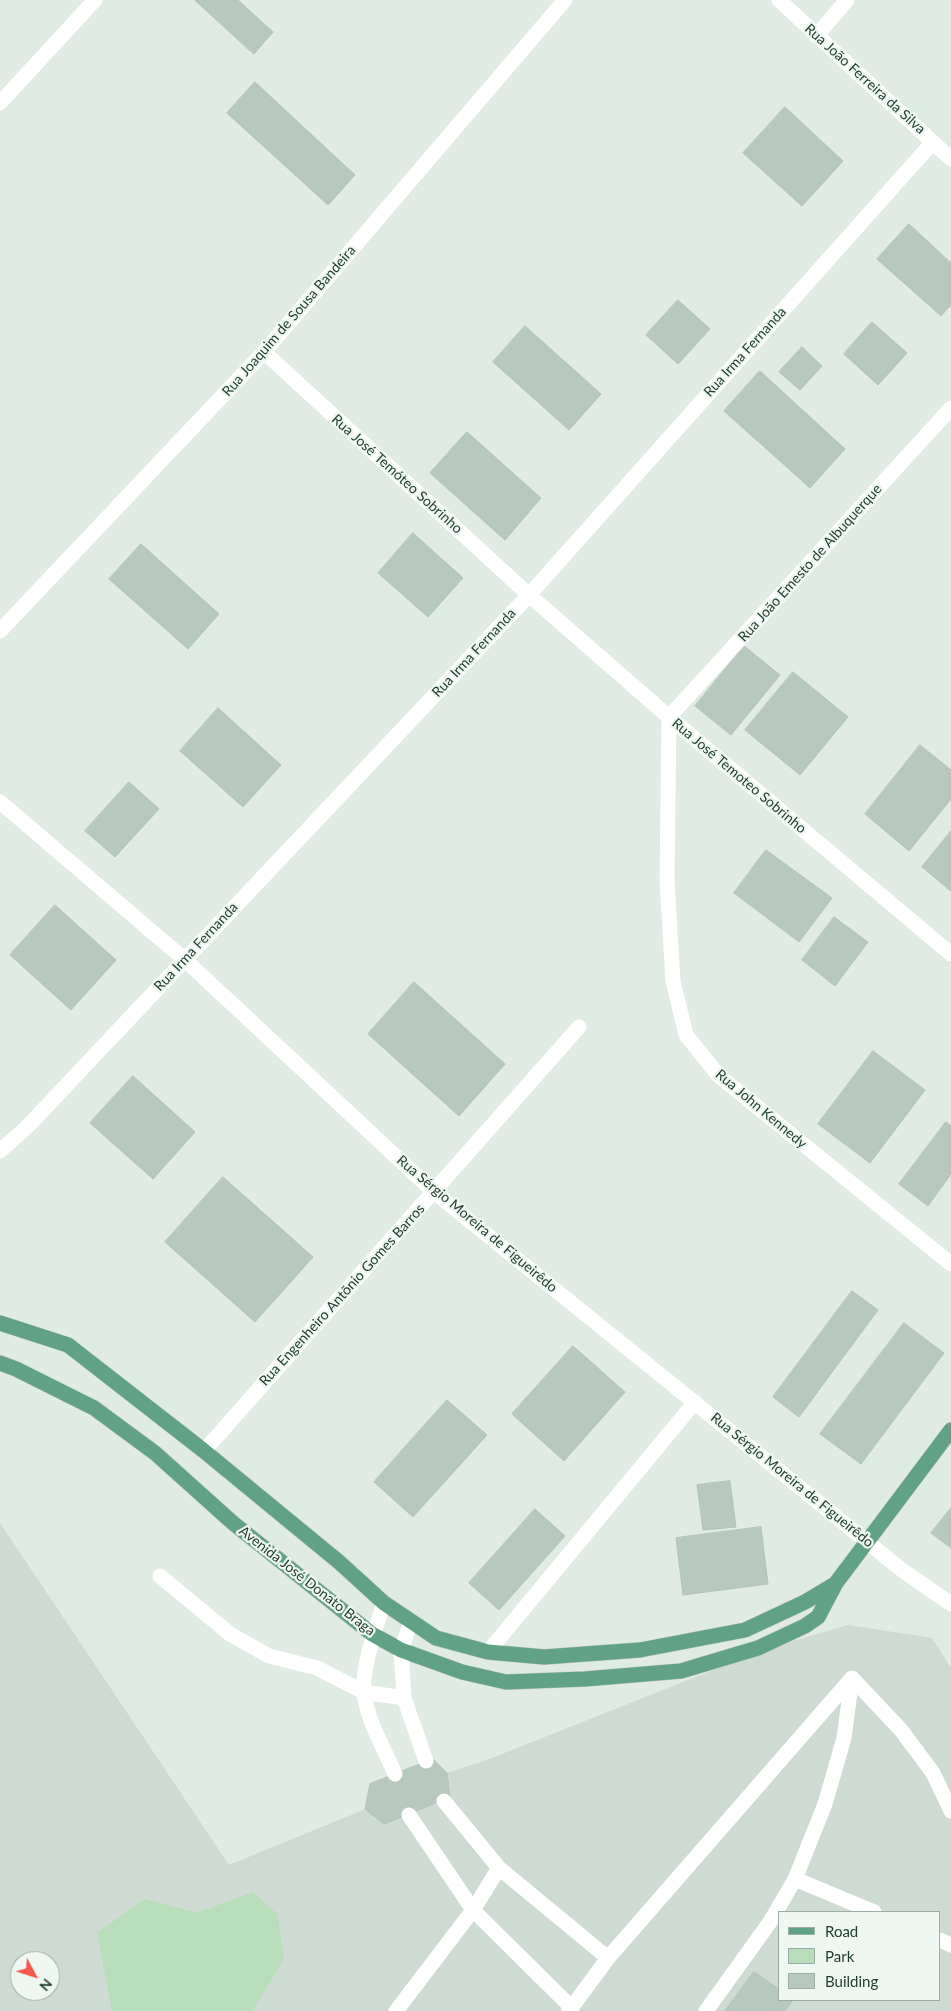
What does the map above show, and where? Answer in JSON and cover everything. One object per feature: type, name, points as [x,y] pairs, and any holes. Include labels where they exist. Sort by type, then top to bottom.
[{"type":"main road","name":"Avenida José Donato Braga","points":[[0,1322],[68,1346],[204,1451],[339,1562],[384,1603],[436,1638],[488,1652],[544,1657],[640,1650],[745,1630],[805,1602],[836,1583]]},
{"type":"main road","name":"Avenida José Donato Braga","points":[[0,1363],[94,1408],[155,1453],[233,1523],[372,1634],[401,1650],[462,1672],[506,1682],[585,1679],[681,1671],[758,1648],[805,1626],[818,1616],[836,1583],[951,1430]]},
{"type":"street","points":[[0,104],[95,0]]},
{"type":"street","name":"Rua Joaquim de Sousa Bandeira","points":[[0,631],[264,352],[564,0]]},
{"type":"street","name":"Rua João Ferreira da Silva","points":[[779,0],[951,158]]},
{"type":"street","points":[[816,36],[847,0]]},
{"type":"street","name":"Rua Irma Fernanda","points":[[0,1150],[28,1126],[529,595],[934,142]]},
{"type":"street","name":"Rua José Temóteo Sobrinho","points":[[264,352],[529,595]]},
{"type":"street","name":"Rua João Emesto de Albuquerque","points":[[669,717],[951,408]]},
{"type":"street","name":"Rua José Temoteo Sobrinho","points":[[529,595],[669,717],[951,954]]},
{"type":"street","name":"Rua John Kennedy","points":[[669,717],[667,881],[673,981],[686,1035],[718,1076],[951,1264]]},
{"type":"street","name":"Rua Sérgio Moreira de Figueirêdo","points":[[0,802],[184,959],[434,1192],[902,1570],[951,1604]]},
{"type":"street","name":"Rua Engenheiro Antõnio Gomes Barros","points":[[204,1451],[579,1027]]},
{"type":"street","points":[[488,1652],[695,1402]]},
{"type":"street","points":[[160,1576],[230,1634],[269,1656],[317,1668],[364,1692],[404,1698]]},
{"type":"street","points":[[384,1603],[372,1634],[364,1692],[372,1722],[395,1774]]},
{"type":"street","points":[[411,1622],[401,1650],[404,1698],[426,1761]]},
{"type":"street","points":[[852,1678],[901,1730],[933,1773],[951,1810]]},
{"type":"street","points":[[706,2011],[770,1922],[795,1879],[825,1804],[844,1738],[852,1678]]},
{"type":"street","points":[[409,1815],[473,1910],[570,2009],[608,1958],[852,1678]]},
{"type":"street","points":[[444,1801],[499,1868],[608,1958]]},
{"type":"street","points":[[396,2011],[473,1910],[499,1868]]},
{"type":"street","points":[[795,1879],[872,1911]]},
{"type":"shaded area","points":[[0,1523],[229,1865],[402,1794],[447,1773],[487,1760],[766,1649],[848,1625],[932,1638],[951,1668],[951,2011],[0,2011]]},
{"type":"green space","points":[[253,1892],[277,1914],[284,1959],[252,2011],[112,2011],[97,1933],[145,1899],[197,1913]]},
{"type":"building","points":[[195,0],[238,0],[273,32],[254,54]]},
{"type":"building","points":[[255,82],[355,175],[328,205],[227,113]]},
{"type":"building","points":[[785,107],[843,161],[802,206],[743,153]]},
{"type":"building","points":[[909,224],[951,263],[951,305],[941,316],[877,259]]},
{"type":"building","points":[[678,300],[710,329],[678,364],[646,335]]},
{"type":"building","points":[[872,322],[907,353],[878,385],[844,354]]},
{"type":"building","points":[[525,326],[601,394],[569,430],[493,362]]},
{"type":"building","points":[[802,347],[822,366],[800,390],[779,372]]},
{"type":"building","points":[[760,371],[845,449],[810,488],[724,411]]},
{"type":"building","points":[[467,432],[541,498],[505,540],[430,473]]},
{"type":"building","points":[[413,533],[463,578],[428,617],[378,573]]},
{"type":"building","points":[[141,544],[219,614],[188,649],[109,579]]},
{"type":"building","points":[[744,646],[780,675],[731,735],[695,706]]},
{"type":"building","points":[[793,672],[848,717],[800,775],[745,730]]},
{"type":"building","points":[[218,708],[281,765],[243,807],[180,751]]},
{"type":"building","points":[[920,745],[951,770],[951,799],[909,851],[865,814]]},
{"type":"building","points":[[129,782],[159,809],[115,857],[85,831]]},
{"type":"building","points":[[951,831],[951,891],[922,867]]},
{"type":"building","points":[[766,850],[832,898],[799,942],[734,893]]},
{"type":"building","points":[[55,905],[116,960],[71,1010],[10,955]]},
{"type":"building","points":[[834,917],[868,942],[835,986],[802,960]]},
{"type":"building","points":[[414,982],[505,1064],[459,1116],[368,1034]]},
{"type":"building","points":[[873,1051],[925,1090],[870,1163],[818,1124]]},
{"type":"building","points":[[133,1076],[195,1132],[153,1179],[90,1123]]},
{"type":"building","points":[[946,1122],[951,1126],[951,1174],[928,1206],[899,1184]]},
{"type":"building","points":[[223,1177],[313,1257],[255,1322],[165,1242]]},
{"type":"building","points":[[852,1291],[878,1310],[799,1417],[773,1397]]},
{"type":"building","points":[[904,1323],[944,1353],[861,1464],[820,1434]]},
{"type":"building","points":[[573,1346],[625,1392],[564,1461],[512,1414]]},
{"type":"building","points":[[447,1400],[487,1435],[413,1517],[374,1482]]},
{"type":"building","points":[[730,1481],[736,1527],[703,1530],[697,1485]]},
{"type":"building","points":[[951,1508],[951,1548],[931,1533]]},
{"type":"building","points":[[535,1509],[565,1536],[499,1610],[469,1583]]},
{"type":"building","points":[[761,1527],[768,1584],[683,1595],[676,1538]]},
{"type":"building","points":[[433,1759],[447,1773],[450,1797],[384,1824],[365,1809],[370,1784]]},
{"type":"building","points":[[754,1972],[778,1989],[778,2001],[792,2001],[785,2011],[725,2011]]},
{"type":"tunnel","points":[[426,1761],[444,1801]]},
{"type":"tunnel","points":[[395,1774],[409,1815]]}]
